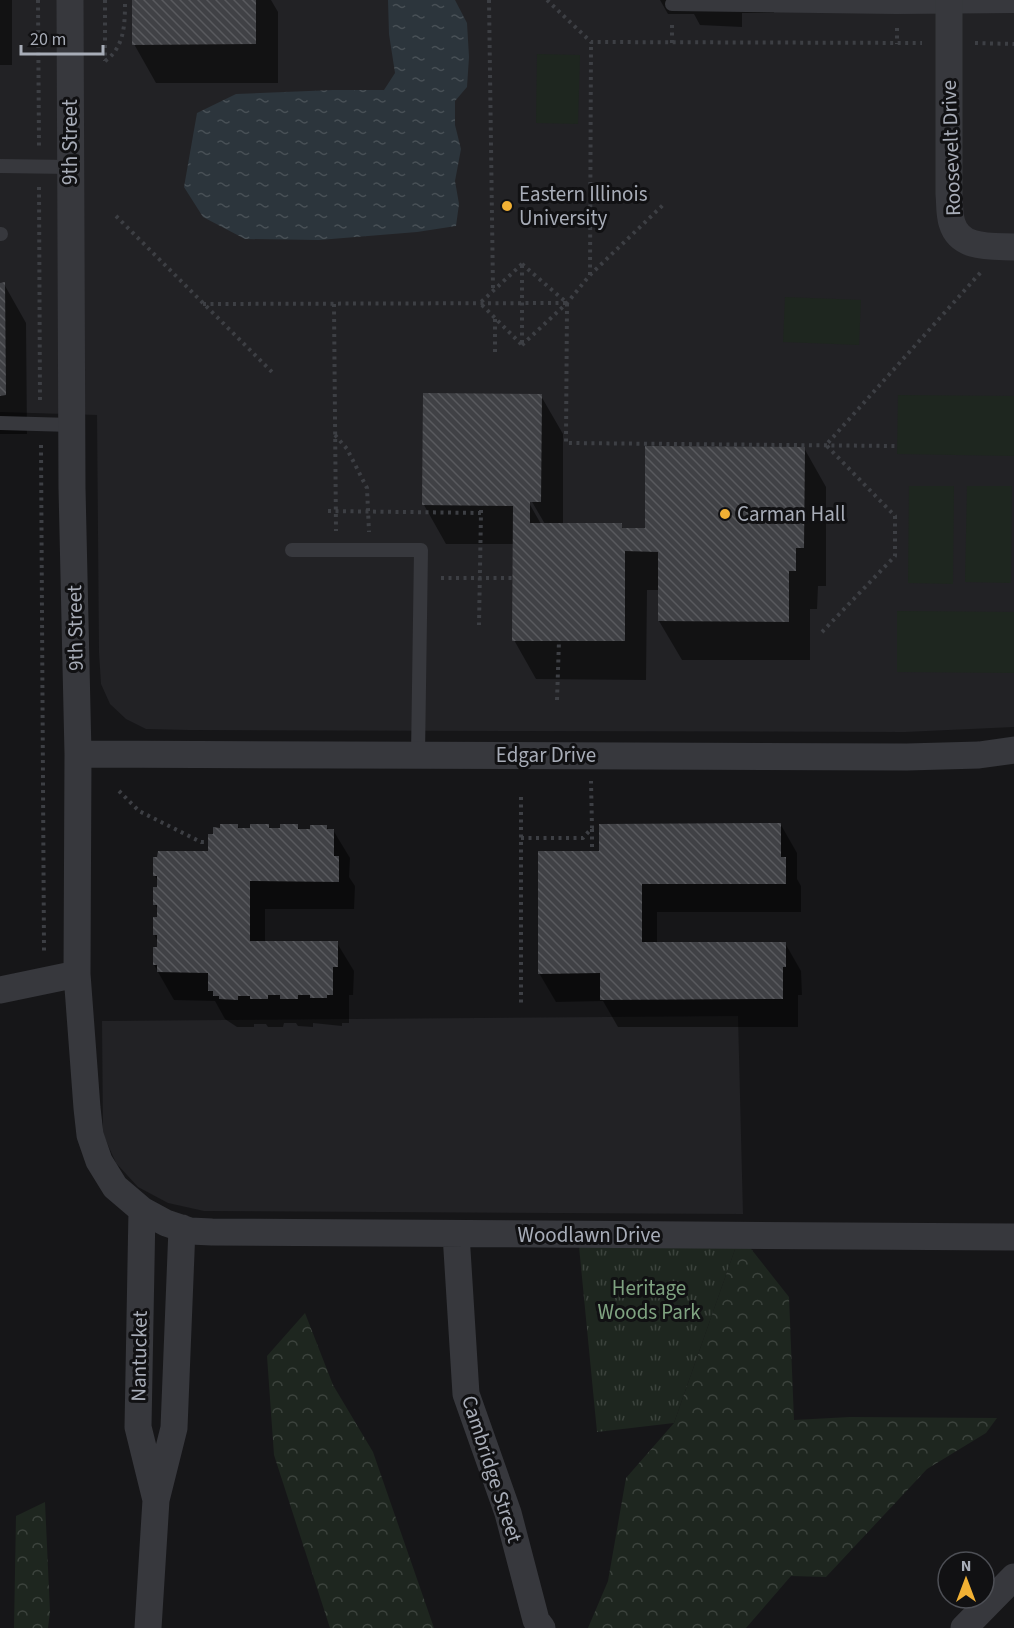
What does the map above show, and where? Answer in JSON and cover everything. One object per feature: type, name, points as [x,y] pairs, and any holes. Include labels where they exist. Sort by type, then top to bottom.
[{"type":"street","name":"9th Street","points":[[70,0],[72,425],[78,754],[77,974],[90,1135],[99,1161],[115,1186],[142,1210],[174,1226]]},
{"type":"street","name":"Roosevelt Drive","points":[[949,3],[949,194],[952,224],[960,237],[969,243],[979,246],[1009,247]]},
{"type":"street","name":"Edgar Drive","points":[[78,754],[907,757],[979,755],[1014,750]]},
{"type":"street","points":[[0,990],[77,974]]},
{"type":"street","name":"Nantucket","points":[[142,1210],[138,1427],[156,1500]]},
{"type":"street","name":"Nantucket","points":[[148,1628],[156,1500],[174,1428],[174,1226]]},
{"type":"street","name":"Woodlawn Drive","points":[[174,1226],[212,1232],[1014,1237]]},
{"type":"street","name":"Cambridge Street","points":[[456,1234],[466,1394],[508,1513],[536,1620],[542,1628]]},
{"type":"street","points":[[964,1628],[1014,1577]]},
{"type":"lane","points":[[672,4],[949,3],[1014,6]]},
{"type":"lane","points":[[0,166],[70,167]]},
{"type":"lane","points":[[0,423],[72,425]]},
{"type":"lane","points":[[292,550],[421,550],[418,755]]},
{"type":"path","points":[[38,0],[39,149]]},
{"type":"path","points":[[105,0],[105,61],[113,56],[122,38],[125,0]]},
{"type":"path","points":[[489,0],[493,289]]},
{"type":"path","points":[[547,0],[591,42],[1014,44]]},
{"type":"path","points":[[590,275],[591,42]]},
{"type":"path","points":[[39,183],[44,952]]},
{"type":"path","points":[[522,345],[567,303],[590,275],[664,204]]},
{"type":"path","points":[[116,216],[275,375]]},
{"type":"path","points":[[826,445],[1009,247]]},
{"type":"path","points":[[480,303],[522,264]]},
{"type":"path","points":[[522,264],[522,345]]},
{"type":"path","points":[[522,264],[567,303],[566,443],[897,446]]},
{"type":"path","points":[[480,303],[522,345]]},
{"type":"path","points":[[203,304],[567,303]]},
{"type":"path","points":[[334,304],[336,550]]},
{"type":"path","points":[[495,318],[495,354]]},
{"type":"path","points":[[335,435],[347,449],[367,488],[368,550]]},
{"type":"path","points":[[822,632],[895,556],[895,516],[826,445]]},
{"type":"path","points":[[481,505],[481,513]]},
{"type":"path","points":[[420,577],[512,578]]},
{"type":"path","points":[[557,700],[559,641]]},
{"type":"path","points":[[591,778],[592,851]]},
{"type":"path","points":[[119,791],[139,811],[201,842],[208,842]]},
{"type":"path","points":[[521,796],[521,1005]]},
{"type":"path","points":[[521,838],[584,838],[592,828]]},
{"type":"shaded area","name":"Eastern Illinois University","points":[[0,0],[1014,0],[1014,727],[905,732],[188,730],[146,729],[126,719],[110,704],[101,684],[97,415],[0,412]]},
{"type":"shaded area","points":[[738,1016],[743,1214],[204,1211],[168,1203],[138,1187],[116,1163],[103,1134],[102,1021]]},
{"type":"green space","points":[[537,54],[580,55],[578,124],[536,123]]},
{"type":"green space","points":[[785,297],[861,300],[859,345],[783,342]]},
{"type":"green space","points":[[898,395],[1014,396],[1014,456],[897,454]]},
{"type":"green space","points":[[909,486],[954,486],[953,584],[908,583]]},
{"type":"green space","points":[[967,486],[1012,486],[1011,583],[965,582]]},
{"type":"green space","points":[[897,611],[1014,612],[1014,673],[897,672]]},
{"type":"green space","name":"Heritage Woods Park","points":[[740,1235],[674,1423],[597,1432],[578,1236]]},
{"type":"green space","points":[[740,1235],[789,1297],[794,1420],[850,1417],[997,1418],[986,1433],[927,1469],[826,1577],[791,1576],[746,1628],[588,1628],[608,1581],[626,1478],[674,1423]]},
{"type":"green space","points":[[305,1313],[333,1385],[373,1452],[434,1628],[330,1628],[274,1455],[267,1356]]},
{"type":"green space","points":[[45,1502],[50,1612],[48,1628],[14,1628],[16,1516]]},
{"type":"water","points":[[388,0],[455,0],[467,23],[469,57],[467,87],[455,101],[455,125],[461,149],[455,181],[459,204],[456,226],[417,232],[319,240],[245,239],[203,217],[184,187],[197,113],[236,94],[384,90],[395,73],[389,34]]},
{"type":"building","points":[[132,0],[256,0],[256,44],[132,45]]},
{"type":"building","points":[[5,282],[6,395],[0,396],[0,283]]},
{"type":"building","name":"Carman Hall","points":[[423,393],[542,394],[541,502],[530,502],[530,523],[622,523],[622,528],[645,528],[645,446],[805,447],[804,548],[796,548],[796,571],[789,571],[789,622],[658,621],[658,552],[625,551],[625,641],[512,641],[513,506],[422,505]]},
{"type":"building","points":[[781,823],[781,857],[786,857],[786,884],[642,884],[642,942],[786,942],[783,999],[600,1000],[600,973],[538,974],[538,851],[599,851],[599,824]]},
{"type":"building","points":[[220,824],[238,824],[238,828],[250,828],[250,824],[269,824],[269,828],[280,828],[280,824],[298,824],[298,829],[310,829],[310,825],[327,825],[327,829],[334,829],[334,856],[339,856],[339,882],[250,881],[250,941],[338,941],[338,967],[333,967],[333,995],[327,995],[327,998],[298,995],[298,999],[280,999],[280,995],[268,995],[268,999],[238,996],[238,1000],[219,999],[219,996],[213,996],[213,991],[208,991],[208,973],[157,972],[157,965],[153,965],[153,947],[157,947],[157,935],[153,935],[153,917],[157,917],[157,905],[153,905],[153,887],[157,887],[157,876],[153,876],[153,857],[157,857],[158,851],[208,851],[208,834],[213,834],[213,827],[220,828]]},
{"type":"place","name":"Eastern Illinois University","points":[[507,206]]},
{"type":"place","name":"Carman Hall","points":[[725,514]]}]
